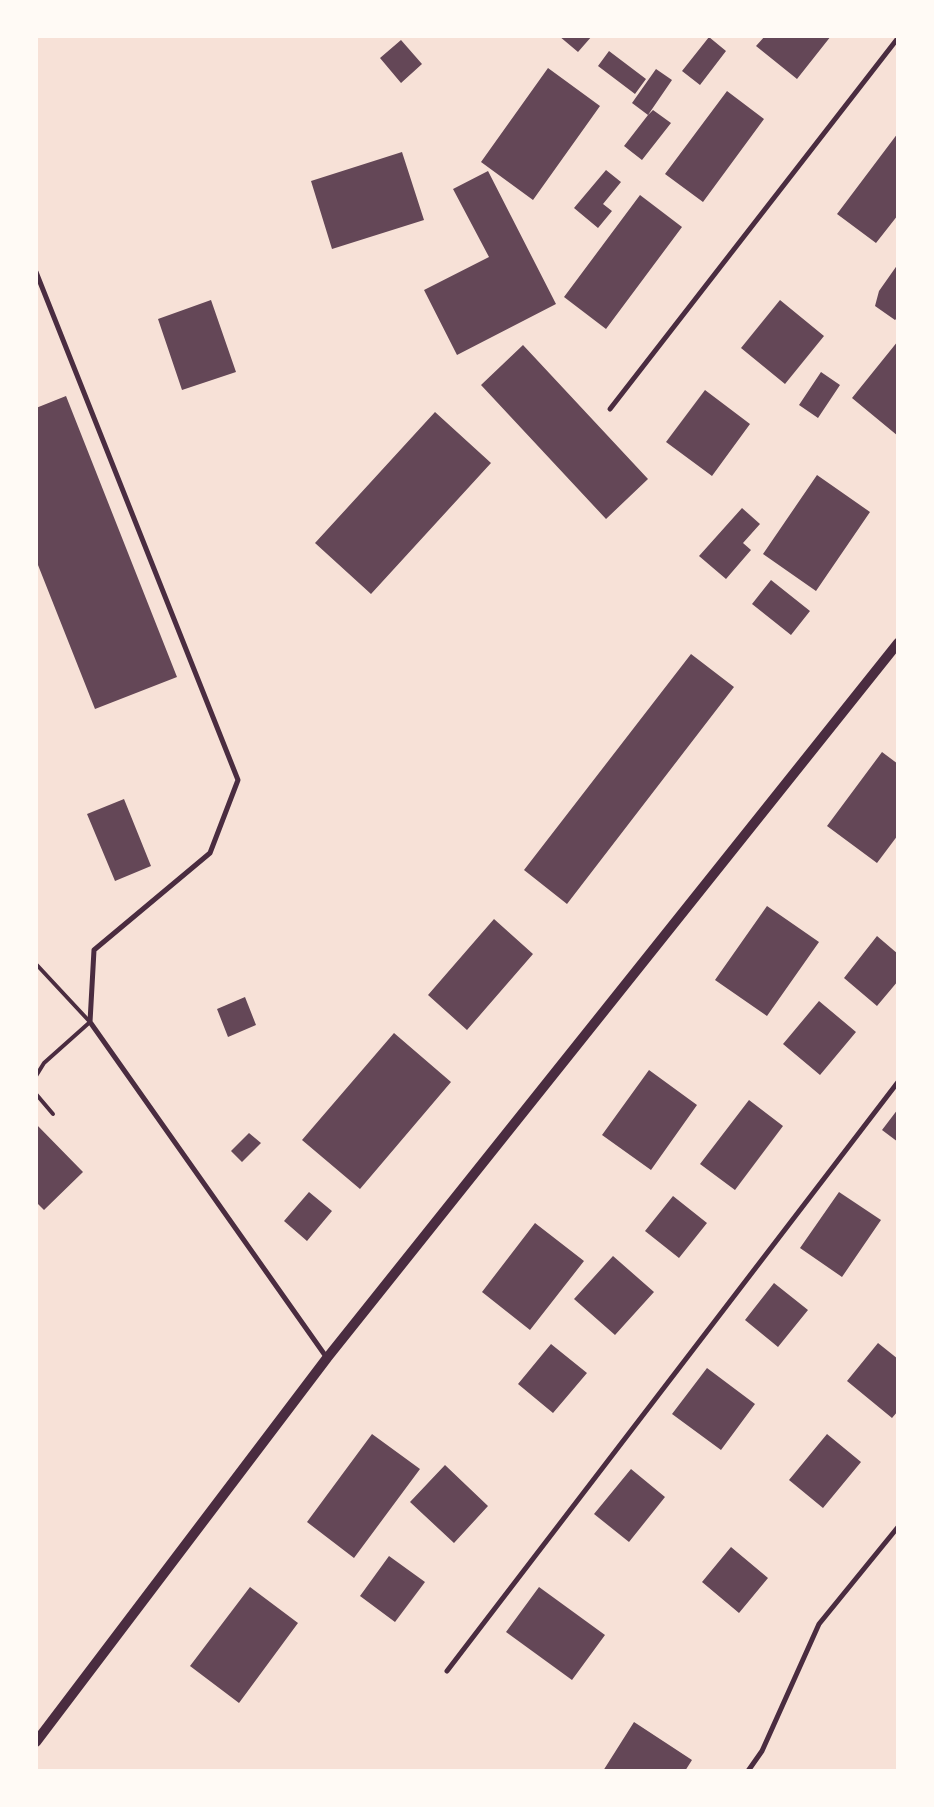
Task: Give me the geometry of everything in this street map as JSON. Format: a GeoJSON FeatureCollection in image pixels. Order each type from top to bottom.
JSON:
{"type":"FeatureCollection","features":[{"type":"Feature","properties":{"kind":"main road"},"geometry":{"type":"LineString","coordinates":[[36,1742],[327,1358],[897,645]]}},
{"type":"Feature","properties":{"kind":"street"},"geometry":{"type":"LineString","coordinates":[[610,409],[898,38]]}},
{"type":"Feature","properties":{"kind":"street"},"geometry":{"type":"LineString","coordinates":[[36,272],[238,780],[210,854],[94,950],[90,1022],[327,1358]]}},
{"type":"Feature","properties":{"kind":"street"},"geometry":{"type":"LineString","coordinates":[[447,1671],[898,1082]]}},
{"type":"Feature","properties":{"kind":"street"},"geometry":{"type":"LineString","coordinates":[[748,1771],[762,1751],[819,1624],[898,1527]]}},
{"type":"Feature","properties":{"kind":"lane"},"geometry":{"type":"LineString","coordinates":[[36,289],[42,287]]}},
{"type":"Feature","properties":{"kind":"lane"},"geometry":{"type":"LineString","coordinates":[[36,1076],[44,1063],[90,1022],[37,966]]}},
{"type":"Feature","properties":{"kind":"lane"},"geometry":{"type":"LineString","coordinates":[[36,1094],[53,1114]]}},
{"type":"Feature","properties":{"kind":"building"},"geometry":{"type":"Polygon","coordinates":[[[559,36],[592,36],[578,52],[559,36]]]}},
{"type":"Feature","properties":{"kind":"building"},"geometry":{"type":"Polygon","coordinates":[[[765,36],[831,36],[797,79],[756,46],[765,36]]]}},
{"type":"Feature","properties":{"kind":"building"},"geometry":{"type":"Polygon","coordinates":[[[709,37],[726,51],[700,85],[682,71],[709,37]]]}},
{"type":"Feature","properties":{"kind":"building"},"geometry":{"type":"Polygon","coordinates":[[[401,40],[422,64],[401,83],[380,58],[401,40]]]}},
{"type":"Feature","properties":{"kind":"building"},"geometry":{"type":"Polygon","coordinates":[[[609,51],[646,79],[635,94],[598,66],[609,51]]]}},
{"type":"Feature","properties":{"kind":"building"},"geometry":{"type":"Polygon","coordinates":[[[548,68],[600,106],[533,200],[481,162],[548,68]]]}},
{"type":"Feature","properties":{"kind":"building"},"geometry":{"type":"Polygon","coordinates":[[[656,69],[672,80],[648,115],[632,103],[656,69]]]}},
{"type":"Feature","properties":{"kind":"building"},"geometry":{"type":"Polygon","coordinates":[[[727,91],[764,119],[703,202],[665,174],[727,91]]]}},
{"type":"Feature","properties":{"kind":"building"},"geometry":{"type":"Polygon","coordinates":[[[653,110],[671,123],[642,160],[624,146],[653,110]]]}},
{"type":"Feature","properties":{"kind":"building"},"geometry":{"type":"Polygon","coordinates":[[[898,133],[898,215],[876,243],[837,214],[898,133]]]}},
{"type":"Feature","properties":{"kind":"building"},"geometry":{"type":"Polygon","coordinates":[[[402,152],[424,220],[332,249],[311,181],[402,152]]]}},
{"type":"Feature","properties":{"kind":"building"},"geometry":{"type":"Polygon","coordinates":[[[606,170],[621,182],[603,204],[612,211],[598,228],[574,208],[606,170]]]}},
{"type":"Feature","properties":{"kind":"building"},"geometry":{"type":"Polygon","coordinates":[[[488,171],[556,304],[457,355],[424,290],[489,257],[453,189],[488,171]]]}},
{"type":"Feature","properties":{"kind":"building"},"geometry":{"type":"Polygon","coordinates":[[[640,195],[682,227],[606,329],[564,297],[640,195]]]}},
{"type":"Feature","properties":{"kind":"building"},"geometry":{"type":"Polygon","coordinates":[[[898,264],[898,317],[895,320],[875,306],[879,291],[898,264]]]}},
{"type":"Feature","properties":{"kind":"building"},"geometry":{"type":"Polygon","coordinates":[[[211,300],[236,372],[182,390],[158,319],[211,300]]]}},
{"type":"Feature","properties":{"kind":"building"},"geometry":{"type":"Polygon","coordinates":[[[780,300],[824,336],[785,384],[741,348],[780,300]]]}},
{"type":"Feature","properties":{"kind":"building"},"geometry":{"type":"Polygon","coordinates":[[[898,341],[898,436],[852,398],[898,341]]]}},
{"type":"Feature","properties":{"kind":"building"},"geometry":{"type":"Polygon","coordinates":[[[523,345],[648,479],[606,519],[481,385],[523,345]]]}},
{"type":"Feature","properties":{"kind":"building"},"geometry":{"type":"Polygon","coordinates":[[[821,372],[840,385],[818,418],[799,405],[821,372]]]}},
{"type":"Feature","properties":{"kind":"building"},"geometry":{"type":"Polygon","coordinates":[[[705,390],[750,424],[712,476],[666,442],[705,390]]]}},
{"type":"Feature","properties":{"kind":"building"},"geometry":{"type":"Polygon","coordinates":[[[66,396],[177,677],[95,709],[36,560],[36,408],[66,396]]]}},
{"type":"Feature","properties":{"kind":"building"},"geometry":{"type":"Polygon","coordinates":[[[435,412],[491,463],[371,594],[315,543],[435,412]]]}},
{"type":"Feature","properties":{"kind":"building"},"geometry":{"type":"Polygon","coordinates":[[[817,475],[870,512],[816,591],[763,554],[817,475]]]}},
{"type":"Feature","properties":{"kind":"building"},"geometry":{"type":"Polygon","coordinates":[[[742,508],[760,524],[743,543],[751,550],[726,579],[699,556],[742,508]]]}},
{"type":"Feature","properties":{"kind":"building"},"geometry":{"type":"Polygon","coordinates":[[[771,580],[810,611],[791,635],[752,604],[771,580]]]}},
{"type":"Feature","properties":{"kind":"building"},"geometry":{"type":"Polygon","coordinates":[[[691,654],[734,687],[567,904],[524,870],[691,654]]]}},
{"type":"Feature","properties":{"kind":"building"},"geometry":{"type":"Polygon","coordinates":[[[882,752],[898,764],[898,835],[877,863],[827,826],[882,752]]]}},
{"type":"Feature","properties":{"kind":"building"},"geometry":{"type":"Polygon","coordinates":[[[124,799],[151,866],[115,881],[87,814],[124,799]]]}},
{"type":"Feature","properties":{"kind":"building"},"geometry":{"type":"Polygon","coordinates":[[[767,906],[819,942],[767,1016],[715,980],[767,906]]]}},
{"type":"Feature","properties":{"kind":"building"},"geometry":{"type":"Polygon","coordinates":[[[494,919],[533,954],[467,1030],[428,995],[494,919]]]}},
{"type":"Feature","properties":{"kind":"building"},"geometry":{"type":"Polygon","coordinates":[[[877,936],[898,954],[898,981],[877,1006],[844,978],[877,936]]]}},
{"type":"Feature","properties":{"kind":"building"},"geometry":{"type":"Polygon","coordinates":[[[245,997],[256,1025],[228,1037],[217,1009],[245,997]]]}},
{"type":"Feature","properties":{"kind":"building"},"geometry":{"type":"Polygon","coordinates":[[[819,1001],[856,1032],[820,1075],[783,1044],[819,1001]]]}},
{"type":"Feature","properties":{"kind":"building"},"geometry":{"type":"Polygon","coordinates":[[[394,1033],[451,1082],[360,1189],[302,1140],[394,1033]]]}},
{"type":"Feature","properties":{"kind":"building"},"geometry":{"type":"Polygon","coordinates":[[[649,1070],[697,1105],[651,1170],[602,1135],[649,1070]]]}},
{"type":"Feature","properties":{"kind":"building"},"geometry":{"type":"Polygon","coordinates":[[[749,1100],[783,1126],[735,1190],[700,1164],[749,1100]]]}},
{"type":"Feature","properties":{"kind":"building"},"geometry":{"type":"Polygon","coordinates":[[[898,1109],[898,1142],[882,1130],[898,1109]]]}},
{"type":"Feature","properties":{"kind":"building"},"geometry":{"type":"Polygon","coordinates":[[[36,1124],[83,1172],[44,1210],[36,1202],[36,1124]]]}},
{"type":"Feature","properties":{"kind":"building"},"geometry":{"type":"Polygon","coordinates":[[[249,1133],[261,1143],[242,1162],[231,1151],[249,1133]]]}},
{"type":"Feature","properties":{"kind":"building"},"geometry":{"type":"Polygon","coordinates":[[[309,1192],[332,1211],[307,1241],[284,1221],[309,1192]]]}},
{"type":"Feature","properties":{"kind":"building"},"geometry":{"type":"Polygon","coordinates":[[[839,1192],[881,1220],[842,1277],[800,1248],[839,1192]]]}},
{"type":"Feature","properties":{"kind":"building"},"geometry":{"type":"Polygon","coordinates":[[[673,1196],[707,1223],[679,1258],[645,1231],[673,1196]]]}},
{"type":"Feature","properties":{"kind":"building"},"geometry":{"type":"Polygon","coordinates":[[[535,1223],[584,1261],[530,1330],[482,1292],[535,1223]]]}},
{"type":"Feature","properties":{"kind":"building"},"geometry":{"type":"Polygon","coordinates":[[[613,1256],[654,1292],[615,1335],[574,1299],[613,1256]]]}},
{"type":"Feature","properties":{"kind":"building"},"geometry":{"type":"Polygon","coordinates":[[[774,1283],[808,1310],[778,1347],[745,1320],[774,1283]]]}},
{"type":"Feature","properties":{"kind":"building"},"geometry":{"type":"Polygon","coordinates":[[[878,1343],[898,1359],[898,1411],[892,1418],[847,1381],[878,1343]]]}},
{"type":"Feature","properties":{"kind":"building"},"geometry":{"type":"Polygon","coordinates":[[[551,1344],[587,1373],[553,1413],[518,1384],[551,1344]]]}},
{"type":"Feature","properties":{"kind":"building"},"geometry":{"type":"Polygon","coordinates":[[[707,1368],[755,1404],[721,1450],[672,1414],[707,1368]]]}},
{"type":"Feature","properties":{"kind":"building"},"geometry":{"type":"Polygon","coordinates":[[[372,1434],[420,1469],[354,1558],[307,1522],[372,1434]]]}},
{"type":"Feature","properties":{"kind":"building"},"geometry":{"type":"Polygon","coordinates":[[[827,1434],[861,1462],[823,1508],[789,1480],[827,1434]]]}},
{"type":"Feature","properties":{"kind":"building"},"geometry":{"type":"Polygon","coordinates":[[[445,1465],[488,1506],[454,1543],[410,1502],[445,1465]]]}},
{"type":"Feature","properties":{"kind":"building"},"geometry":{"type":"Polygon","coordinates":[[[631,1469],[665,1497],[629,1542],[594,1514],[631,1469]]]}},
{"type":"Feature","properties":{"kind":"building"},"geometry":{"type":"Polygon","coordinates":[[[731,1547],[768,1578],[739,1613],[702,1582],[731,1547]]]}},
{"type":"Feature","properties":{"kind":"building"},"geometry":{"type":"Polygon","coordinates":[[[389,1556],[425,1582],[395,1622],[360,1596],[389,1556]]]}},
{"type":"Feature","properties":{"kind":"building"},"geometry":{"type":"Polygon","coordinates":[[[250,1587],[298,1623],[239,1703],[190,1666],[250,1587]]]}},
{"type":"Feature","properties":{"kind":"building"},"geometry":{"type":"Polygon","coordinates":[[[539,1587],[605,1635],[572,1680],[506,1632],[539,1587]]]}},
{"type":"Feature","properties":{"kind":"building"},"geometry":{"type":"Polygon","coordinates":[[[634,1722],[692,1760],[685,1771],[603,1771],[634,1722]]]}}]}
